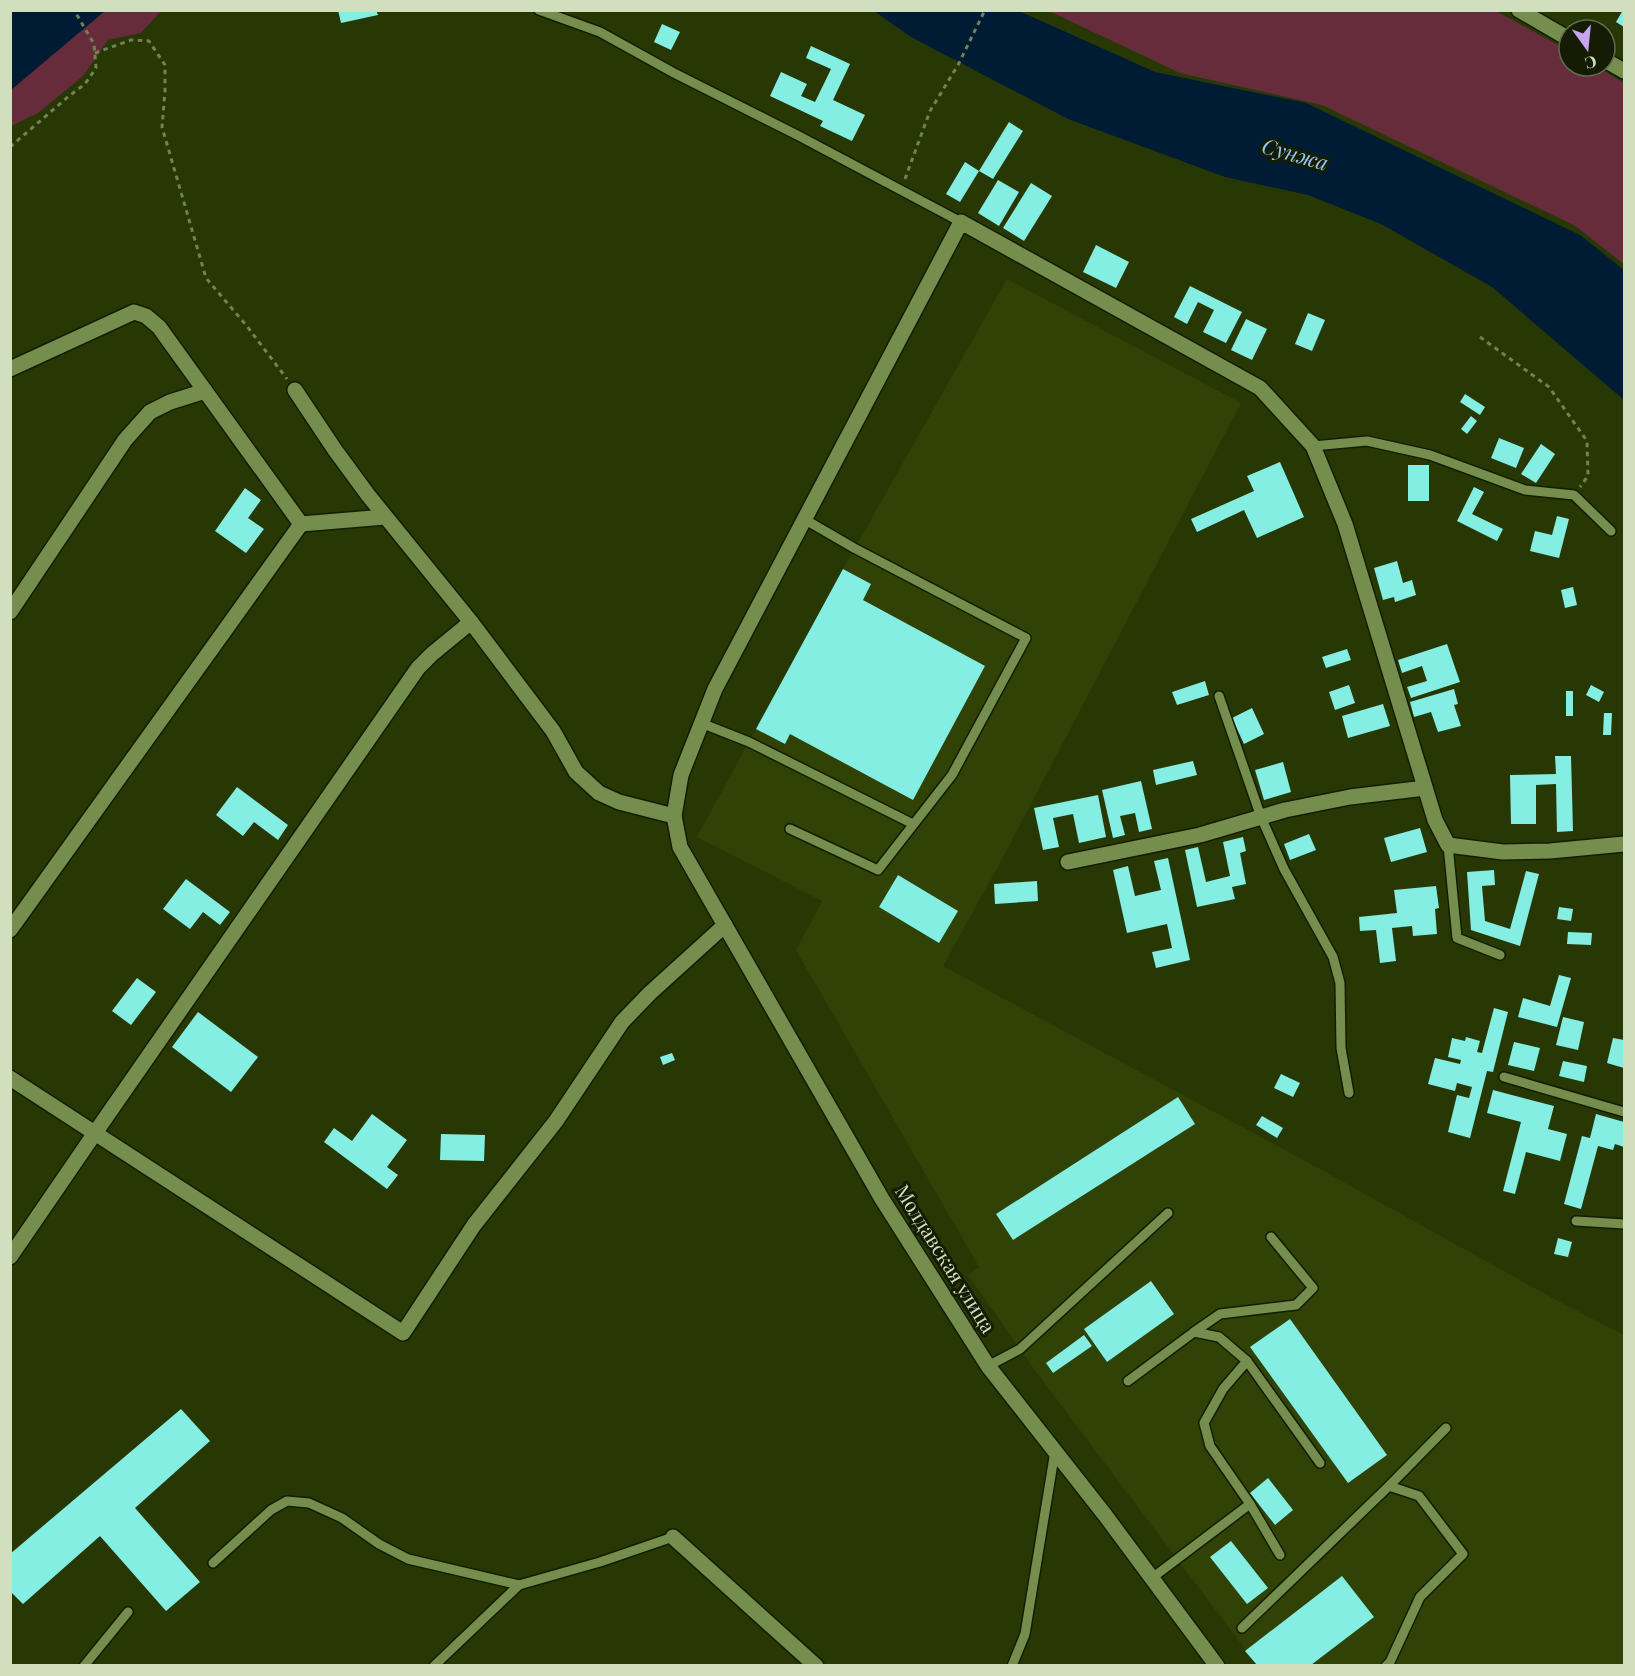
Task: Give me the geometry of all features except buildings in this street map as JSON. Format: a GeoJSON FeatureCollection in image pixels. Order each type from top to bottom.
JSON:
{"type":"FeatureCollection","features":[{"type":"Feature","properties":{"kind":"street"},"geometry":{"type":"LineString","coordinates":[[1519,10],[1557,32]]}},
{"type":"Feature","properties":{"kind":"street"},"geometry":{"type":"LineString","coordinates":[[295,390],[335,450],[385,517],[471,622],[554,731],[576,772],[598,793],[619,802],[674,816],[681,775],[715,689],[961,222],[1260,388],[1313,446],[1345,524],[1435,820],[1448,845],[1503,852],[1550,851],[1624,844]]}},
{"type":"Feature","properties":{"kind":"street"},"geometry":{"type":"LineString","coordinates":[[10,369],[134,312],[146,316],[159,327],[301,524]]}},
{"type":"Feature","properties":{"kind":"street"},"geometry":{"type":"LineString","coordinates":[[10,612],[125,440],[150,412],[170,402],[205,391]]}},
{"type":"Feature","properties":{"kind":"street"},"geometry":{"type":"LineString","coordinates":[[10,930],[301,524],[385,517]]}},
{"type":"Feature","properties":{"kind":"street"},"geometry":{"type":"LineString","coordinates":[[10,1257],[418,668],[471,622]]}},
{"type":"Feature","properties":{"kind":"street"},"geometry":{"type":"LineString","coordinates":[[1068,862],[1200,835],[1285,810],[1350,797],[1425,788]]}},
{"type":"Feature","properties":{"kind":"street","name":"Молдавская улица"},"geometry":{"type":"LineString","coordinates":[[674,816],[680,847],[725,926],[882,1199],[988,1366],[1217,1665]]}},
{"type":"Feature","properties":{"kind":"street"},"geometry":{"type":"LineString","coordinates":[[10,1078],[403,1333],[474,1225],[556,1121],[622,1022],[650,993],[725,926]]}},
{"type":"Feature","properties":{"kind":"street"},"geometry":{"type":"LineString","coordinates":[[673,1538],[816,1665]]}},
{"type":"Feature","properties":{"kind":"lane"},"geometry":{"type":"LineString","coordinates":[[539,10],[600,32],[674,73],[800,136],[961,222]]}},
{"type":"Feature","properties":{"kind":"lane"},"geometry":{"type":"LineString","coordinates":[[1313,446],[1366,441],[1430,455],[1525,490],[1574,495],[1611,531]]}},
{"type":"Feature","properties":{"kind":"lane"},"geometry":{"type":"LineString","coordinates":[[790,829],[878,870],[952,775],[1026,639],[854,549],[804,519]]}},
{"type":"Feature","properties":{"kind":"lane"},"geometry":{"type":"LineString","coordinates":[[1219,696],[1262,817],[1284,869],[1333,957],[1340,984],[1341,1048],[1349,1093]]}},
{"type":"Feature","properties":{"kind":"lane"},"geometry":{"type":"LineString","coordinates":[[701,723],[749,742],[913,824]]}},
{"type":"Feature","properties":{"kind":"lane"},"geometry":{"type":"LineString","coordinates":[[1448,845],[1457,938],[1500,955]]}},
{"type":"Feature","properties":{"kind":"lane"},"geometry":{"type":"LineString","coordinates":[[1504,1077],[1624,1112]]}},
{"type":"Feature","properties":{"kind":"lane"},"geometry":{"type":"LineString","coordinates":[[988,1366],[1020,1349],[1168,1213]]}},
{"type":"Feature","properties":{"kind":"lane"},"geometry":{"type":"LineString","coordinates":[[1576,1221],[1624,1224]]}},
{"type":"Feature","properties":{"kind":"lane"},"geometry":{"type":"LineString","coordinates":[[1128,1381],[1220,1314],[1296,1305],[1313,1288],[1271,1237]]}},
{"type":"Feature","properties":{"kind":"lane"},"geometry":{"type":"LineString","coordinates":[[1194,1332],[1220,1337],[1247,1361],[1320,1463]]}},
{"type":"Feature","properties":{"kind":"lane"},"geometry":{"type":"LineString","coordinates":[[1247,1361],[1223,1389],[1204,1422],[1210,1446],[1250,1504],[1280,1555]]}},
{"type":"Feature","properties":{"kind":"lane"},"geometry":{"type":"LineString","coordinates":[[1242,1628],[1446,1428]]}},
{"type":"Feature","properties":{"kind":"lane"},"geometry":{"type":"LineString","coordinates":[[1012,1665],[1025,1634],[1055,1451]]}},
{"type":"Feature","properties":{"kind":"lane"},"geometry":{"type":"LineString","coordinates":[[1386,1665],[1390,1662],[1420,1597],[1463,1554],[1419,1496],[1389,1486]]}},
{"type":"Feature","properties":{"kind":"lane"},"geometry":{"type":"LineString","coordinates":[[213,1563],[271,1510],[287,1501],[309,1503],[342,1518],[379,1544],[408,1559],[519,1585]]}},
{"type":"Feature","properties":{"kind":"lane"},"geometry":{"type":"LineString","coordinates":[[1152,1578],[1250,1504]]}},
{"type":"Feature","properties":{"kind":"lane"},"geometry":{"type":"LineString","coordinates":[[434,1665],[519,1585],[673,1538]]}},
{"type":"Feature","properties":{"kind":"lane"},"geometry":{"type":"LineString","coordinates":[[84,1665],[128,1612]]}},
{"type":"Feature","properties":{"kind":"path"},"geometry":{"type":"LineString","coordinates":[[10,147],[85,84],[96,68],[94,44],[74,10]]}},
{"type":"Feature","properties":{"kind":"path"},"geometry":{"type":"LineString","coordinates":[[902,189],[930,111],[958,65],[985,10]]}},
{"type":"Feature","properties":{"kind":"path"},"geometry":{"type":"LineString","coordinates":[[95,53],[131,40],[149,41],[165,65],[162,127],[207,278],[295,390]]}},
{"type":"Feature","properties":{"kind":"path"},"geometry":{"type":"LineString","coordinates":[[1480,337],[1549,387],[1587,441],[1588,476],[1574,495]]}},
{"type":"Feature","properties":{"kind":"shaded area"},"geometry":{"type":"Polygon","coordinates":[[[88,11],[161,11],[141,33],[108,40],[83,76],[38,113],[11,126],[10,82],[88,11]]]}},
{"type":"Feature","properties":{"kind":"shaded area"},"geometry":{"type":"Polygon","coordinates":[[[1049,11],[1496,11],[1557,44],[1557,78],[1615,78],[1624,83],[1624,264],[1574,225],[1322,105],[1180,73],[1049,11]]]}},
{"type":"Feature","properties":{"kind":"shaded area"},"geometry":{"type":"Polygon","coordinates":[[[1007,279],[1241,403],[1000,863],[943,966],[1624,1335],[1624,1665],[1257,1665],[1034,1369],[968,1275],[979,1267],[796,950],[822,901],[697,837],[843,569],[1007,279]]]}},
{"type":"Feature","properties":{"kind":"water"},"geometry":{"type":"Polygon","coordinates":[[[11,10],[105,10],[105,11],[11,90],[11,10]]]}},
{"type":"Feature","properties":{"kind":"water","name":"Сунжа"},"geometry":{"type":"Polygon","coordinates":[[[874,11],[1019,11],[1155,72],[1306,103],[1580,235],[1624,270],[1624,400],[1492,287],[1381,224],[1308,195],[1225,177],[1068,119],[911,37],[874,11]]]}}]}
